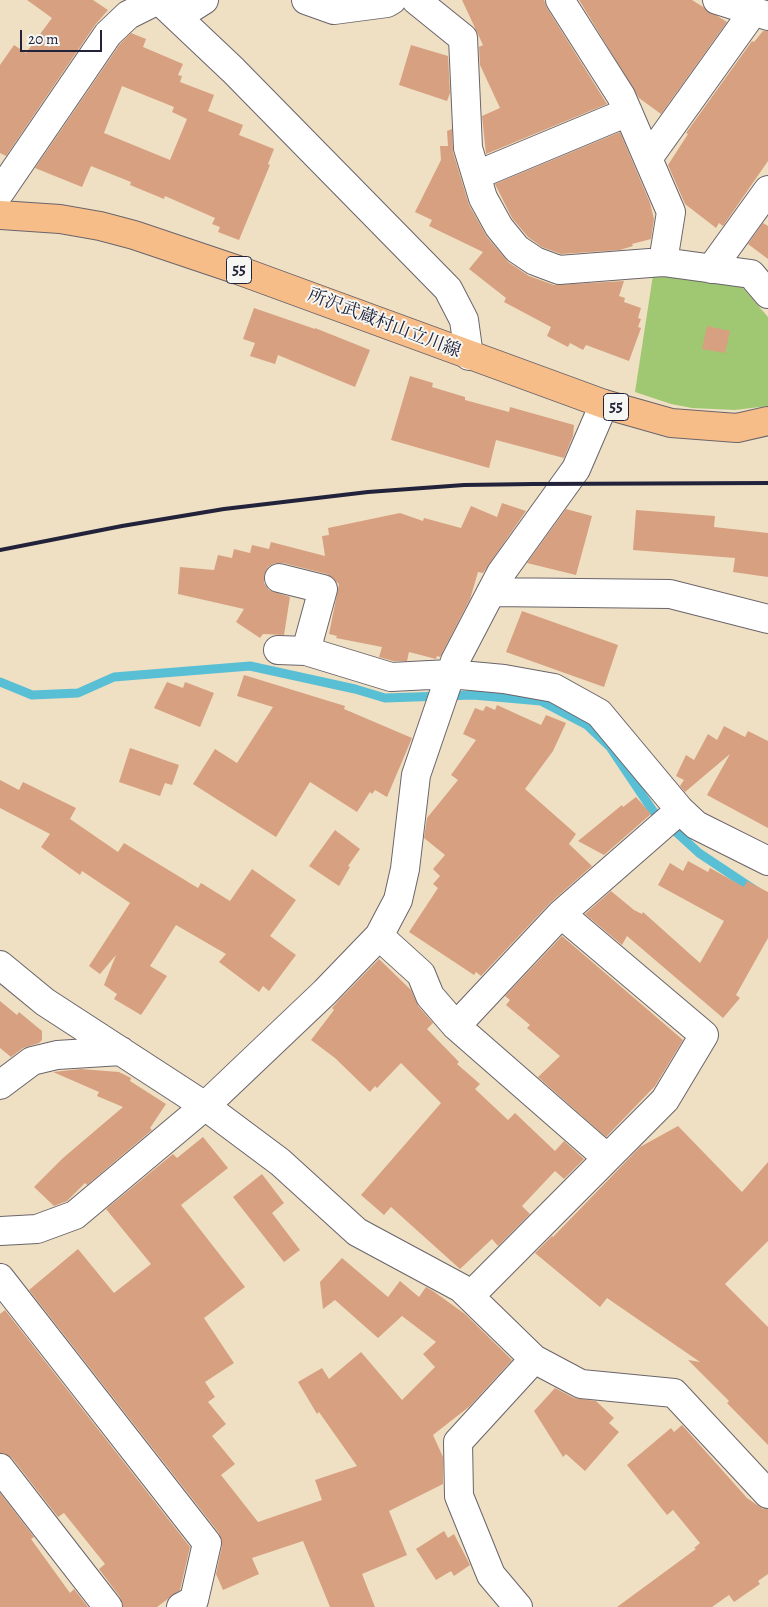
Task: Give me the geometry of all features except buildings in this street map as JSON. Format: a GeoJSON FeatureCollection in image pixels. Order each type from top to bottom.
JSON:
{"type":"FeatureCollection","features":[{"type":"Feature","properties":{"kind":"main road","name":"所沢武蔵村山立川線"},"geometry":{"type":"LineString","coordinates":[[0,215],[60,219],[100,226],[134,235],[238,270],[604,404],[671,423],[737,428],[768,421]]}},
{"type":"Feature","properties":{"kind":"street"},"geometry":{"type":"LineString","coordinates":[[0,192],[108,34],[128,15],[165,6],[204,0]]}},
{"type":"Feature","properties":{"kind":"street"},"geometry":{"type":"LineString","coordinates":[[306,0],[334,10],[387,3],[392,0]]}},
{"type":"Feature","properties":{"kind":"street"},"geometry":{"type":"LineString","coordinates":[[416,0],[463,38],[468,148],[483,198],[499,227],[517,249],[534,261],[559,270],[663,262],[751,274],[768,294]]}},
{"type":"Feature","properties":{"kind":"street"},"geometry":{"type":"LineString","coordinates":[[560,0],[621,96],[649,157],[671,212],[663,262]]}},
{"type":"Feature","properties":{"kind":"street"},"geometry":{"type":"LineString","coordinates":[[649,157],[761,14],[717,0]]}},
{"type":"Feature","properties":{"kind":"street"},"geometry":{"type":"LineString","coordinates":[[165,6],[233,70],[448,289],[464,320],[470,356]]}},
{"type":"Feature","properties":{"kind":"street"},"geometry":{"type":"LineString","coordinates":[[477,175],[628,112]]}},
{"type":"Feature","properties":{"kind":"street"},"geometry":{"type":"LineString","coordinates":[[712,269],[768,190]]}},
{"type":"Feature","properties":{"kind":"street"},"geometry":{"type":"LineString","coordinates":[[0,1232],[37,1229],[75,1215],[204,1106],[325,992],[379,936],[398,900],[406,868],[416,775],[450,674],[501,573],[568,484],[604,404]]}},
{"type":"Feature","properties":{"kind":"street"},"geometry":{"type":"LineString","coordinates":[[280,578],[322,589],[306,651]]}},
{"type":"Feature","properties":{"kind":"street"},"geometry":{"type":"LineString","coordinates":[[491,592],[670,594],[768,618]]}},
{"type":"Feature","properties":{"kind":"street"},"geometry":{"type":"LineString","coordinates":[[278,650],[306,651],[391,677],[450,674],[504,679],[554,688],[599,713],[680,810],[696,825],[768,861]]}},
{"type":"Feature","properties":{"kind":"street"},"geometry":{"type":"LineString","coordinates":[[456,1026],[561,914],[680,810]]}},
{"type":"Feature","properties":{"kind":"street"},"geometry":{"type":"LineString","coordinates":[[470,1296],[606,1157],[665,1100],[704,1035],[561,914]]}},
{"type":"Feature","properties":{"kind":"street"},"geometry":{"type":"LineString","coordinates":[[379,936],[421,974],[430,996],[456,1026],[606,1157]]}},
{"type":"Feature","properties":{"kind":"street"},"geometry":{"type":"LineString","coordinates":[[0,964],[45,1002],[204,1106],[280,1162],[357,1232],[461,1288],[534,1359],[581,1384],[674,1392],[768,1494]]}},
{"type":"Feature","properties":{"kind":"street"},"geometry":{"type":"LineString","coordinates":[[0,1085],[32,1061],[57,1054],[121,1051]]}},
{"type":"Feature","properties":{"kind":"street"},"geometry":{"type":"LineString","coordinates":[[0,1278],[208,1543],[194,1600],[181,1607]]}},
{"type":"Feature","properties":{"kind":"street"},"geometry":{"type":"LineString","coordinates":[[518,1607],[491,1575],[459,1496],[458,1442],[534,1359]]}},
{"type":"Feature","properties":{"kind":"street"},"geometry":{"type":"LineString","coordinates":[[0,1468],[108,1607]]}},
{"type":"Feature","properties":{"kind":"green space"},"geometry":{"type":"Polygon","coordinates":[[[653,275],[742,287],[768,317],[768,406],[735,410],[692,408],[671,404],[635,392],[653,275]]]}},
{"type":"Feature","properties":{"kind":"waterway"},"geometry":{"type":"LineString","coordinates":[[0,682],[32,695],[78,693],[114,677],[250,666],[355,689],[385,698],[473,695],[541,701],[587,725],[610,747],[653,811],[699,853],[768,899]]}},
{"type":"Feature","properties":{"kind":"railway"},"geometry":{"type":"LineString","coordinates":[[0,550],[122,526],[224,509],[368,492],[464,485],[768,483]]}}]}
